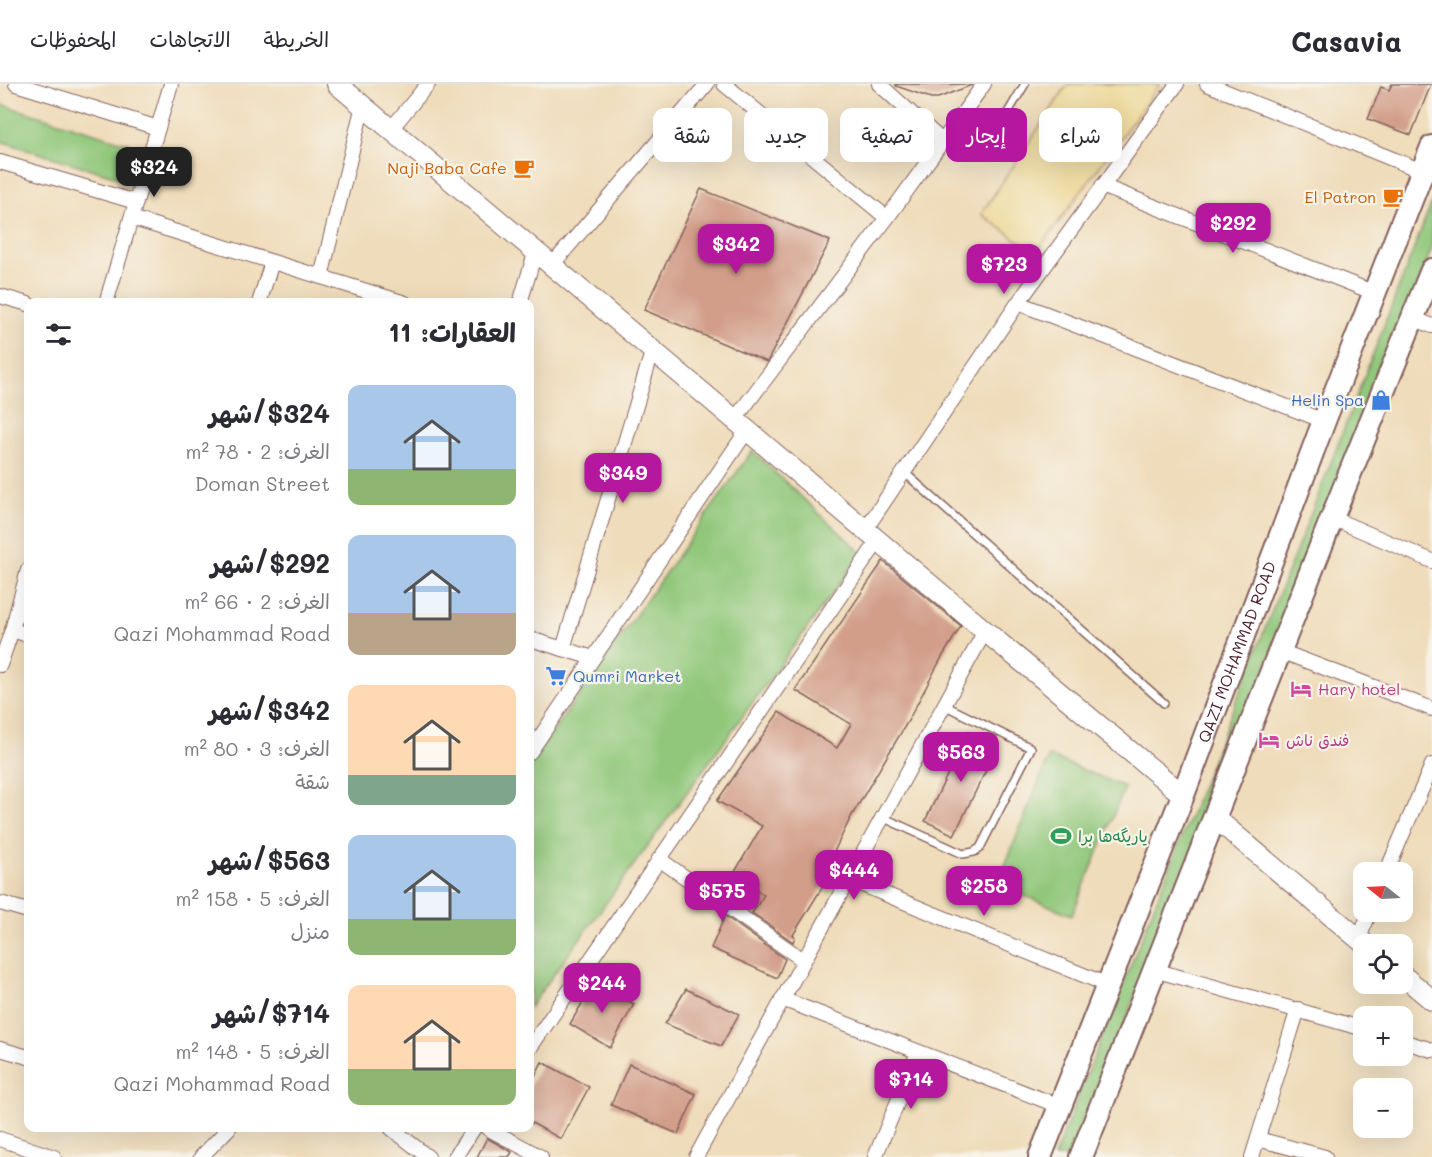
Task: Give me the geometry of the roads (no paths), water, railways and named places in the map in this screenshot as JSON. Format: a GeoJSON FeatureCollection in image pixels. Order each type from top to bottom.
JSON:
{"type":"FeatureCollection","features":[{"type":"Feature","properties":{"kind":"main road","name":"QAZI MOHAMMAD ROAD"},"geometry":{"type":"LineString","coordinates":[[1040,1157],[1183,795],[1324,422],[1432,147]]}},
{"type":"Feature","properties":{"kind":"main road"},"geometry":{"type":"LineString","coordinates":[[1081,1157],[1332,518],[1422,322],[1432,270]]}},
{"type":"Feature","properties":{"kind":"street"},"geometry":{"type":"LineString","coordinates":[[16,84],[158,128]]}},
{"type":"Feature","properties":{"kind":"street"},"geometry":{"type":"LineString","coordinates":[[107,298],[171,84]]}},
{"type":"Feature","properties":{"kind":"street"},"geometry":{"type":"LineString","coordinates":[[337,84],[985,631],[1183,795]]}},
{"type":"Feature","properties":{"kind":"street"},"geometry":{"type":"LineString","coordinates":[[391,129],[428,84]]}},
{"type":"Feature","properties":{"kind":"street"},"geometry":{"type":"LineString","coordinates":[[553,264],[707,84]]}},
{"type":"Feature","properties":{"kind":"street"},"geometry":{"type":"LineString","coordinates":[[724,84],[887,219]]}},
{"type":"Feature","properties":{"kind":"street"},"geometry":{"type":"LineString","coordinates":[[879,84],[943,142]]}},
{"type":"Feature","properties":{"kind":"street"},"geometry":{"type":"LineString","coordinates":[[534,746],[742,424],[984,84]]}},
{"type":"Feature","properties":{"kind":"street"},"geometry":{"type":"LineString","coordinates":[[534,1042],[659,859],[872,535],[904,472],[1018,303],[1177,84]]}},
{"type":"Feature","properties":{"kind":"street"},"geometry":{"type":"LineString","coordinates":[[1207,84],[1422,171]]}},
{"type":"Feature","properties":{"kind":"street"},"geometry":{"type":"LineString","coordinates":[[321,277],[363,105]]}},
{"type":"Feature","properties":{"kind":"street"},"geometry":{"type":"LineString","coordinates":[[0,162],[136,202]]}},
{"type":"Feature","properties":{"kind":"street"},"geometry":{"type":"LineString","coordinates":[[1102,186],[1375,293]]}},
{"type":"Feature","properties":{"kind":"street"},"geometry":{"type":"LineString","coordinates":[[131,218],[389,298]]}},
{"type":"Feature","properties":{"kind":"street"},"geometry":{"type":"LineString","coordinates":[[522,298],[536,250]]}},
{"type":"Feature","properties":{"kind":"street"},"geometry":{"type":"LineString","coordinates":[[261,298],[272,262]]}},
{"type":"Feature","properties":{"kind":"street"},"geometry":{"type":"LineString","coordinates":[[0,296],[24,303]]}},
{"type":"Feature","properties":{"kind":"street"},"geometry":{"type":"LineString","coordinates":[[1018,303],[1324,422]]}},
{"type":"Feature","properties":{"kind":"street"},"geometry":{"type":"LineString","coordinates":[[563,649],[653,349]]}},
{"type":"Feature","properties":{"kind":"street"},"geometry":{"type":"LineString","coordinates":[[1332,518],[1432,561]]}},
{"type":"Feature","properties":{"kind":"street"},"geometry":{"type":"LineString","coordinates":[[0,665],[24,585]]}},
{"type":"Feature","properties":{"kind":"street"},"geometry":{"type":"LineString","coordinates":[[12,630],[24,634]]}},
{"type":"Feature","properties":{"kind":"street"},"geometry":{"type":"LineString","coordinates":[[696,1157],[985,631]]}},
{"type":"Feature","properties":{"kind":"street"},"geometry":{"type":"LineString","coordinates":[[534,640],[593,658]]}},
{"type":"Feature","properties":{"kind":"street"},"geometry":{"type":"LineString","coordinates":[[1280,651],[1432,709]]}},
{"type":"Feature","properties":{"kind":"street"},"geometry":{"type":"LineString","coordinates":[[1391,862],[1432,765]]}},
{"type":"Feature","properties":{"kind":"street"},"geometry":{"type":"LineString","coordinates":[[1214,817],[1353,934]]}},
{"type":"Feature","properties":{"kind":"street"},"geometry":{"type":"LineString","coordinates":[[659,859],[803,960]]}},
{"type":"Feature","properties":{"kind":"street"},"geometry":{"type":"LineString","coordinates":[[848,879],[1108,985]]}},
{"type":"Feature","properties":{"kind":"street"},"geometry":{"type":"LineString","coordinates":[[0,903],[24,910]]}},
{"type":"Feature","properties":{"kind":"street"},"geometry":{"type":"LineString","coordinates":[[1154,970],[1353,1026]]}},
{"type":"Feature","properties":{"kind":"street"},"geometry":{"type":"LineString","coordinates":[[1413,984],[1432,1000]]}},
{"type":"Feature","properties":{"kind":"street"},"geometry":{"type":"LineString","coordinates":[[782,999],[1059,1106]]}},
{"type":"Feature","properties":{"kind":"street"},"geometry":{"type":"LineString","coordinates":[[1252,1157],[1298,1009]]}},
{"type":"Feature","properties":{"kind":"street"},"geometry":{"type":"LineString","coordinates":[[1413,1044],[1432,1050]]}},
{"type":"Feature","properties":{"kind":"street"},"geometry":{"type":"LineString","coordinates":[[0,1048],[24,1056]]}},
{"type":"Feature","properties":{"kind":"street"},"geometry":{"type":"LineString","coordinates":[[875,1157],[918,1052]]}},
{"type":"Feature","properties":{"kind":"street"},"geometry":{"type":"LineString","coordinates":[[201,1157],[225,1132]]}},
{"type":"Feature","properties":{"kind":"street"},"geometry":{"type":"LineString","coordinates":[[396,1132],[428,1157]]}},
{"type":"Feature","properties":{"kind":"street"},"geometry":{"type":"LineString","coordinates":[[454,1157],[471,1132]]}},
{"type":"Feature","properties":{"kind":"street"},"geometry":{"type":"LineString","coordinates":[[494,1132],[541,1157]]}},
{"type":"Feature","properties":{"kind":"street"},"geometry":{"type":"LineString","coordinates":[[0,1139],[54,1157]]}},
{"type":"Feature","properties":{"kind":"street"},"geometry":{"type":"LineString","coordinates":[[1258,1139],[1325,1157]]}},
{"type":"Feature","properties":{"kind":"lane"},"geometry":{"type":"LineString","coordinates":[[1011,108],[1025,84]]}},
{"type":"Feature","properties":{"kind":"lane"},"geometry":{"type":"LineString","coordinates":[[904,472],[1164,703]]}},
{"type":"Feature","properties":{"kind":"lane"},"geometry":{"type":"LineString","coordinates":[[882,817],[963,854],[980,848],[1031,748],[944,705]]}},
{"type":"Feature","properties":{"kind":"place","name":"Naji Baba Cafe"},"geometry":{"type":"Point","coordinates":[524,168]}},
{"type":"Feature","properties":{"kind":"place","name":"El Patron"},"geometry":{"type":"Point","coordinates":[1393,197]}},
{"type":"Feature","properties":{"kind":"place","name":"Helin Spa"},"geometry":{"type":"Point","coordinates":[1381,400]}},
{"type":"Feature","properties":{"kind":"place","name":"Qumri Market"},"geometry":{"type":"Point","coordinates":[556,676]}},
{"type":"Feature","properties":{"kind":"place","name":"Hary hotel"},"geometry":{"type":"Point","coordinates":[1301,689]}},
{"type":"Feature","properties":{"kind":"place","name":"فندق ناش"},"geometry":{"type":"Point","coordinates":[1269,740]}},
{"type":"Feature","properties":{"kind":"place","name":"یاریگەها برا"},"geometry":{"type":"Point","coordinates":[1061,836]}}]}
